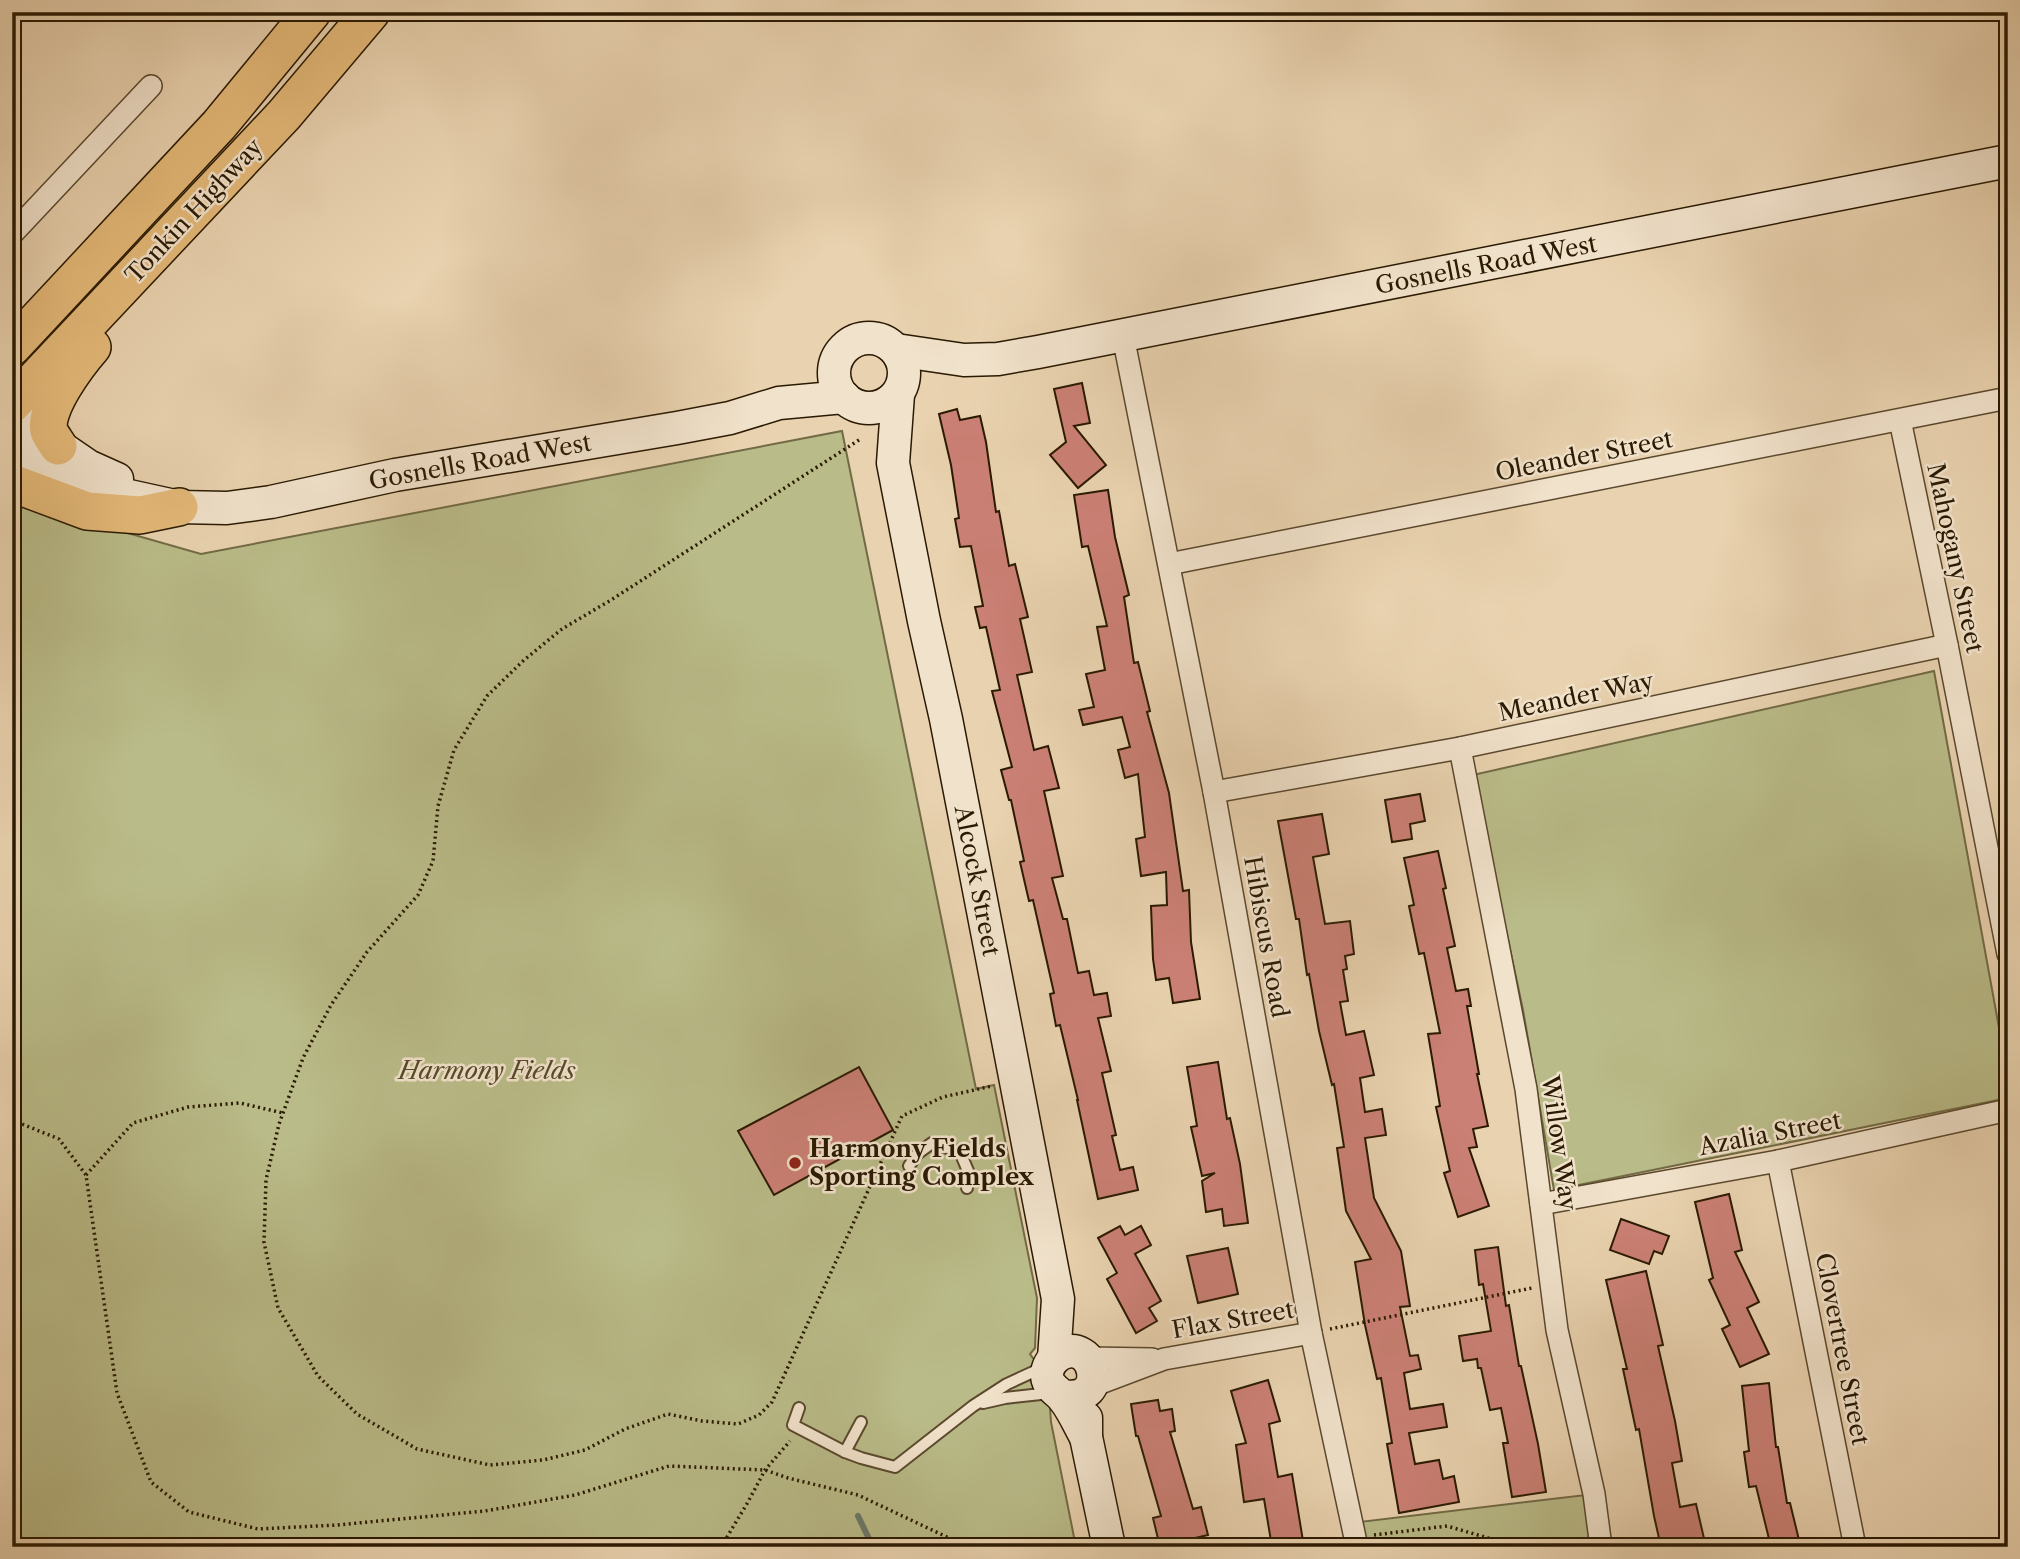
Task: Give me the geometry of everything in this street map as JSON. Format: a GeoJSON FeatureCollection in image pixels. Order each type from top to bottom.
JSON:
{"type":"FeatureCollection","features":[{"type":"Feature","properties":{"kind":"highway","name":"Tonkin Highway"},"geometry":{"type":"LineString","coordinates":[[12,347],[219,125],[312,12]]}},
{"type":"Feature","properties":{"kind":"highway","name":"Tonkin Highway"},"geometry":{"type":"LineString","coordinates":[[12,404],[284,115],[371,12]]}},
{"type":"Feature","properties":{"kind":"highway"},"geometry":{"type":"LineString","coordinates":[[58,446],[49,430],[49,416],[70,374],[226,202],[284,115]]}},
{"type":"Feature","properties":{"kind":"highway"},"geometry":{"type":"LineString","coordinates":[[12,483],[87,512],[140,514],[179,507]]}},
{"type":"Feature","properties":{"kind":"main road","name":"Gosnells Road West"},"geometry":{"type":"LineString","coordinates":[[779,403],[837,361],[852,343],[863,339],[887,343],[896,350],[964,360],[998,359],[2008,162]]}},
{"type":"Feature","properties":{"kind":"main road"},"geometry":{"type":"LineString","coordinates":[[896,350],[904,368],[900,391]]}},
{"type":"Feature","properties":{"kind":"main road","name":"Gosnells Road West"},"geometry":{"type":"LineString","coordinates":[[12,446],[79,485],[179,507],[227,508],[271,502],[395,475],[730,418],[779,403],[849,400],[863,407],[882,406],[928,372],[964,360]]}},
{"type":"Feature","properties":{"kind":"main road"},"geometry":{"type":"LineString","coordinates":[[837,361],[835,380],[849,400]]}},
{"type":"Feature","properties":{"kind":"main road","name":"Alcock Street"},"geometry":{"type":"LineString","coordinates":[[900,391],[893,463],[946,719],[1071,1375]]}},
{"type":"Feature","properties":{"kind":"main road","name":"Alcock Street"},"geometry":{"type":"LineString","coordinates":[[849,400],[893,463]]}},
{"type":"Feature","properties":{"kind":"main road","name":"Gosnells Road West"},"geometry":{"type":"LineString","coordinates":[[12,414],[88,466],[179,507]]}},
{"type":"Feature","properties":{"kind":"main road"},"geometry":{"type":"LineString","coordinates":[[1071,1375],[1109,1547]]}},
{"type":"Feature","properties":{"kind":"street"},"geometry":{"type":"LineString","coordinates":[[12,234],[151,86]]}},
{"type":"Feature","properties":{"kind":"street","name":"Hibiscus Road"},"geometry":{"type":"LineString","coordinates":[[1123,336],[1214,792],[1311,1333],[1356,1542]]}},
{"type":"Feature","properties":{"kind":"street","name":"Oleander Street"},"geometry":{"type":"LineString","coordinates":[[1170,564],[2008,398]]}},
{"type":"Feature","properties":{"kind":"street","name":"Mahogany Street"},"geometry":{"type":"LineString","coordinates":[[1899,420],[2008,954]]}},
{"type":"Feature","properties":{"kind":"street","name":"Meander Way"},"geometry":{"type":"LineString","coordinates":[[1214,792],[1460,748],[1947,645]]}},
{"type":"Feature","properties":{"kind":"street","name":"Willow Way"},"geometry":{"type":"LineString","coordinates":[[1460,748],[1526,1090],[1557,1330],[1594,1494],[1601,1547]]}},
{"type":"Feature","properties":{"kind":"street","name":"Azalia Street"},"geometry":{"type":"LineString","coordinates":[[1541,1204],[1778,1161],[2008,1110]]}},
{"type":"Feature","properties":{"kind":"street","name":"Clovertree Street"},"geometry":{"type":"LineString","coordinates":[[1778,1161],[1855,1547]]}},
{"type":"Feature","properties":{"kind":"street","name":"Flax Street"},"geometry":{"type":"LineString","coordinates":[[1071,1375],[1311,1333]]}},
{"type":"Feature","properties":{"kind":"lane"},"geometry":{"type":"LineString","coordinates":[[909,1166],[917,1154],[932,1143],[960,1152],[968,1171],[967,1188]]}},
{"type":"Feature","properties":{"kind":"lane"},"geometry":{"type":"LineString","coordinates":[[973,1406],[1071,1375]]}},
{"type":"Feature","properties":{"kind":"lane"},"geometry":{"type":"LineString","coordinates":[[799,1408],[793,1425],[845,1452],[895,1467],[973,1406],[1007,1384],[1071,1375]]}},
{"type":"Feature","properties":{"kind":"lane"},"geometry":{"type":"LineString","coordinates":[[845,1452],[861,1422]]}},
{"type":"Feature","properties":{"kind":"path"},"geometry":{"type":"LineString","coordinates":[[859,440],[562,629],[524,660],[487,696],[454,750],[438,806],[433,861],[418,895],[367,952],[331,1006],[303,1058],[283,1113],[266,1180],[264,1242],[278,1308],[318,1376],[357,1414],[417,1449],[490,1465],[543,1460],[585,1450],[625,1429],[668,1413],[702,1422],[738,1424],[759,1415],[772,1402],[902,1116],[943,1097],[994,1085]]}},
{"type":"Feature","properties":{"kind":"path"},"geometry":{"type":"LineString","coordinates":[[86,1175],[133,1123],[188,1107],[240,1103],[283,1113]]}},
{"type":"Feature","properties":{"kind":"path"},"geometry":{"type":"LineString","coordinates":[[12,1120],[59,1139],[86,1175],[117,1393],[150,1482],[189,1512],[258,1529],[337,1525],[511,1507],[575,1495],[669,1466],[765,1470],[858,1495],[968,1547]]}},
{"type":"Feature","properties":{"kind":"path"},"geometry":{"type":"LineString","coordinates":[[1311,1333],[1551,1284]]}},
{"type":"Feature","properties":{"kind":"path"},"geometry":{"type":"LineString","coordinates":[[721,1547],[765,1470],[794,1436]]}},
{"type":"Feature","properties":{"kind":"path"},"geometry":{"type":"LineString","coordinates":[[1356,1542],[1447,1527],[1519,1547]]}},
{"type":"Feature","properties":{"kind":"green space","name":"Harmony Fields"},"geometry":{"type":"Polygon","coordinates":[[[842,431],[976,1089],[994,1085],[1037,1298],[1035,1348],[1030,1354],[1048,1378],[1051,1422],[1076,1547],[12,1547],[12,500],[201,554],[842,431]]]}},
{"type":"Feature","properties":{"kind":"green space"},"geometry":{"type":"Polygon","coordinates":[[[1934,671],[2008,1077],[2008,1098],[1554,1190],[1523,1010],[1473,775],[1934,671]]]}},
{"type":"Feature","properties":{"kind":"green space"},"geometry":{"type":"Polygon","coordinates":[[[1594,1494],[1601,1547],[1357,1547],[1351,1523],[1594,1494]]]}},
{"type":"Feature","properties":{"kind":"building"},"geometry":{"type":"Polygon","coordinates":[[[1082,383],[1090,423],[1074,426],[1106,465],[1078,488],[1050,455],[1066,442],[1054,389],[1082,383]]]}},
{"type":"Feature","properties":{"kind":"building"},"geometry":{"type":"Polygon","coordinates":[[[957,409],[960,420],[980,416],[996,512],[999,511],[1009,566],[1015,564],[1028,617],[1020,619],[1032,672],[1017,675],[1034,750],[1048,746],[1059,788],[1044,791],[1063,876],[1052,878],[1063,919],[1067,919],[1078,973],[1089,971],[1094,995],[1107,993],[1111,1016],[1098,1018],[1111,1071],[1102,1073],[1116,1135],[1112,1136],[1120,1170],[1133,1167],[1138,1190],[1098,1199],[1060,1025],[1056,1026],[1050,994],[1054,993],[1033,900],[1029,901],[1020,862],[1024,861],[1011,800],[1001,770],[1012,767],[992,691],[1000,690],[986,627],[980,628],[975,607],[983,606],[971,546],[960,547],[955,519],[959,518],[951,465],[939,414],[957,409]]]}},
{"type":"Feature","properties":{"kind":"building"},"geometry":{"type":"Polygon","coordinates":[[[1108,490],[1115,537],[1129,595],[1124,597],[1134,663],[1138,662],[1150,711],[1147,712],[1169,793],[1183,891],[1189,890],[1191,942],[1200,999],[1173,1003],[1169,978],[1156,980],[1151,906],[1167,905],[1166,872],[1141,876],[1136,839],[1145,837],[1138,774],[1125,778],[1118,750],[1130,747],[1122,717],[1083,725],[1079,710],[1094,707],[1086,674],[1105,670],[1097,627],[1107,626],[1088,546],[1082,547],[1074,495],[1108,490]]]}},
{"type":"Feature","properties":{"kind":"building"},"geometry":{"type":"Polygon","coordinates":[[[1420,794],[1425,821],[1410,824],[1412,839],[1392,842],[1385,800],[1420,794]]]}},
{"type":"Feature","properties":{"kind":"building"},"geometry":{"type":"Polygon","coordinates":[[[1322,814],[1329,854],[1313,857],[1325,924],[1350,921],[1354,954],[1345,956],[1347,969],[1343,970],[1348,1001],[1340,1002],[1346,1035],[1364,1031],[1374,1075],[1360,1078],[1365,1112],[1382,1109],[1386,1135],[1365,1138],[1374,1198],[1401,1251],[1410,1306],[1400,1307],[1410,1356],[1418,1355],[1421,1369],[1404,1373],[1410,1409],[1443,1404],[1447,1427],[1409,1433],[1415,1464],[1439,1460],[1443,1479],[1454,1476],[1459,1502],[1399,1513],[1387,1444],[1392,1443],[1381,1378],[1377,1379],[1355,1262],[1371,1259],[1346,1211],[1337,1148],[1344,1147],[1334,1084],[1332,1085],[1319,1031],[1309,974],[1307,975],[1299,919],[1296,919],[1278,821],[1322,814]]]}},
{"type":"Feature","properties":{"kind":"building"},"geometry":{"type":"Polygon","coordinates":[[[1438,851],[1455,946],[1447,948],[1456,991],[1468,989],[1471,1006],[1467,1006],[1488,1126],[1473,1129],[1477,1147],[1469,1148],[1489,1206],[1458,1217],[1444,1173],[1450,1171],[1436,1107],[1440,1106],[1428,1034],[1440,1033],[1424,953],[1419,954],[1409,906],[1414,905],[1404,858],[1438,851]]]}},
{"type":"Feature","properties":{"kind":"building"},"geometry":{"type":"Polygon","coordinates":[[[1218,1062],[1227,1119],[1230,1118],[1240,1164],[1248,1223],[1224,1226],[1222,1209],[1206,1212],[1202,1181],[1215,1173],[1202,1176],[1191,1127],[1197,1126],[1187,1067],[1218,1062]]]}},
{"type":"Feature","properties":{"kind":"building","name":"Harmony Fields Sporting Complex"},"geometry":{"type":"Polygon","coordinates":[[[859,1067],[893,1130],[774,1195],[738,1131],[859,1067]]]}},
{"type":"Feature","properties":{"kind":"building"},"geometry":{"type":"Polygon","coordinates":[[[1729,1194],[1742,1250],[1735,1252],[1759,1302],[1747,1308],[1769,1354],[1740,1367],[1722,1329],[1730,1325],[1709,1280],[1713,1278],[1695,1202],[1729,1194]]]}},
{"type":"Feature","properties":{"kind":"building"},"geometry":{"type":"Polygon","coordinates":[[[1621,1219],[1669,1236],[1662,1254],[1654,1251],[1649,1264],[1610,1250],[1621,1219]]]}},
{"type":"Feature","properties":{"kind":"building"},"geometry":{"type":"Polygon","coordinates":[[[1120,1226],[1125,1235],[1141,1226],[1151,1245],[1135,1254],[1161,1301],[1149,1308],[1157,1321],[1136,1333],[1107,1279],[1117,1273],[1098,1238],[1120,1226]]]}},
{"type":"Feature","properties":{"kind":"building"},"geometry":{"type":"Polygon","coordinates":[[[1498,1247],[1506,1306],[1509,1305],[1546,1492],[1512,1497],[1503,1443],[1508,1443],[1501,1408],[1490,1410],[1481,1368],[1478,1368],[1477,1359],[1463,1361],[1459,1336],[1491,1331],[1483,1284],[1479,1285],[1475,1250],[1498,1247]]]}},
{"type":"Feature","properties":{"kind":"building"},"geometry":{"type":"Polygon","coordinates":[[[1228,1248],[1238,1294],[1198,1303],[1187,1256],[1228,1248]]]}},
{"type":"Feature","properties":{"kind":"building"},"geometry":{"type":"Polygon","coordinates":[[[1646,1271],[1663,1345],[1658,1346],[1682,1461],[1672,1463],[1680,1507],[1696,1504],[1706,1547],[1661,1547],[1654,1516],[1639,1429],[1636,1430],[1623,1369],[1627,1369],[1606,1280],[1646,1271]]]}},
{"type":"Feature","properties":{"kind":"building"},"geometry":{"type":"Polygon","coordinates":[[[1268,1380],[1280,1421],[1269,1424],[1278,1477],[1292,1474],[1304,1547],[1272,1547],[1264,1499],[1244,1502],[1236,1445],[1246,1443],[1231,1391],[1268,1380]]]}},
{"type":"Feature","properties":{"kind":"building"},"geometry":{"type":"Polygon","coordinates":[[[1769,1383],[1776,1447],[1787,1503],[1790,1503],[1799,1540],[1771,1547],[1756,1486],[1749,1487],[1744,1452],[1749,1451],[1742,1386],[1769,1383]]]}},
{"type":"Feature","properties":{"kind":"building"},"geometry":{"type":"Polygon","coordinates":[[[1158,1400],[1160,1411],[1172,1409],[1175,1431],[1170,1432],[1193,1509],[1201,1507],[1208,1535],[1182,1541],[1184,1547],[1160,1547],[1153,1518],[1161,1516],[1136,1436],[1131,1404],[1158,1400]]]}},
{"type":"Feature","properties":{"kind":"waterway"},"geometry":{"type":"LineString","coordinates":[[858,1516],[873,1547]]}},
{"type":"Feature","properties":{"kind":"place","name":"Harmony Fields Sporting Complex"},"geometry":{"type":"Point","coordinates":[795,1163]}}]}
